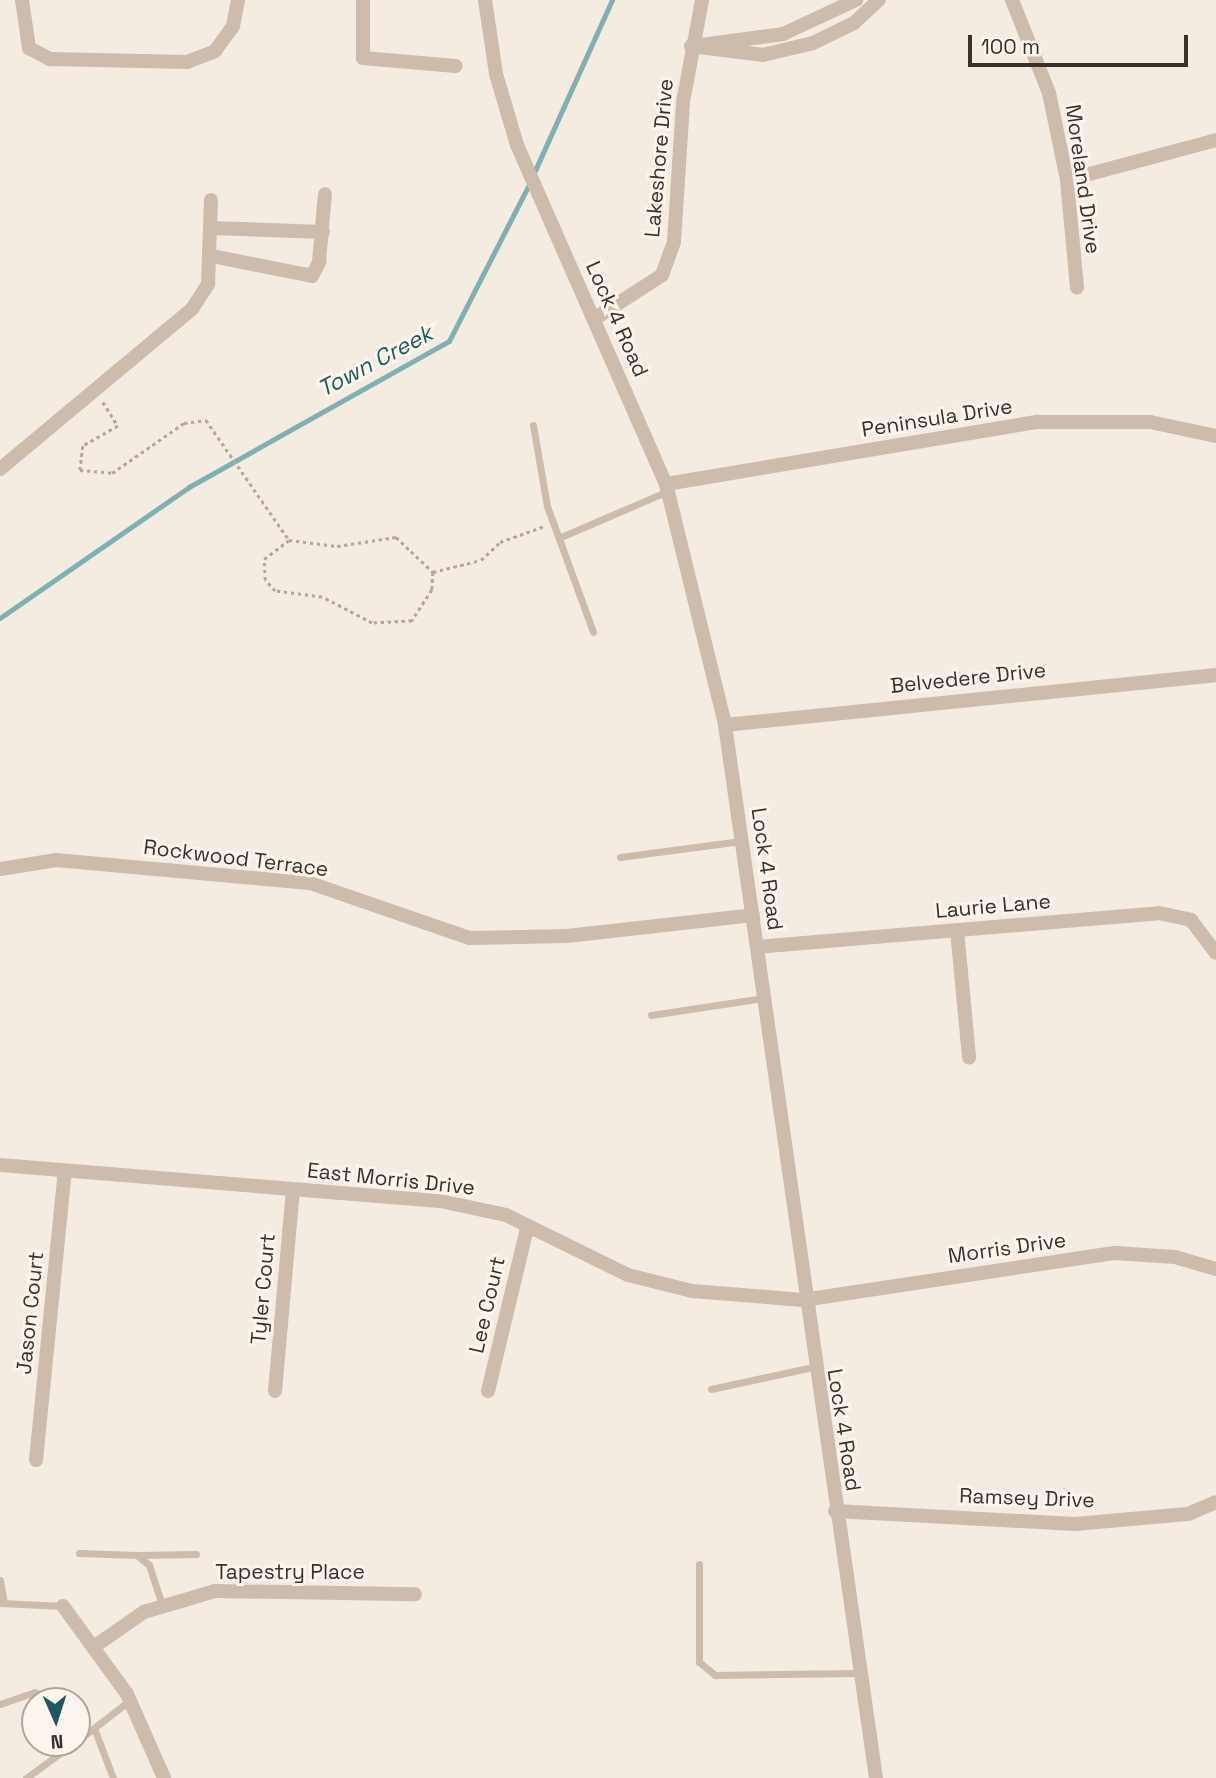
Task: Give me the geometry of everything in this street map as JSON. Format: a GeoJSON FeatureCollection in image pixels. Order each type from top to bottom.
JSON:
{"type":"FeatureCollection","features":[{"type":"Feature","properties":{"kind":"street"},"geometry":{"type":"LineString","coordinates":[[22,0],[29,48],[50,58],[187,62],[215,51],[233,26],[238,0]]}},
{"type":"Feature","properties":{"kind":"street"},"geometry":{"type":"LineString","coordinates":[[363,0],[363,58],[456,66]]}},
{"type":"Feature","properties":{"kind":"street","name":"Lock 4 Road"},"geometry":{"type":"LineString","coordinates":[[485,0],[487,29],[517,145],[667,488],[726,725],[803,1300],[876,1778]]}},
{"type":"Feature","properties":{"kind":"street","name":"Lakeshore Drive"},"geometry":{"type":"LineString","coordinates":[[594,319],[662,275],[674,242],[691,46],[702,0]]}},
{"type":"Feature","properties":{"kind":"street"},"geometry":{"type":"LineString","coordinates":[[691,46],[783,34],[856,0]]}},
{"type":"Feature","properties":{"kind":"street"},"geometry":{"type":"LineString","coordinates":[[691,46],[763,55],[813,43],[854,23],[879,0]]}},
{"type":"Feature","properties":{"kind":"street","name":"Moreland Drive"},"geometry":{"type":"LineString","coordinates":[[1012,0],[1049,93],[1067,180],[1077,288]]}},
{"type":"Feature","properties":{"kind":"street"},"geometry":{"type":"LineString","coordinates":[[1067,180],[1216,140]]}},
{"type":"Feature","properties":{"kind":"street"},"geometry":{"type":"LineString","coordinates":[[212,256],[312,276],[323,232],[324,194]]}},
{"type":"Feature","properties":{"kind":"street"},"geometry":{"type":"LineString","coordinates":[[0,469],[96,393],[192,309],[208,284],[212,256],[211,200]]}},
{"type":"Feature","properties":{"kind":"street"},"geometry":{"type":"LineString","coordinates":[[212,228],[323,232]]}},
{"type":"Feature","properties":{"kind":"street","name":"Peninsula Drive"},"geometry":{"type":"LineString","coordinates":[[667,488],[1038,422],[1150,422],[1216,436]]}},
{"type":"Feature","properties":{"kind":"street","name":"Belvedere Drive"},"geometry":{"type":"LineString","coordinates":[[726,725],[1216,675]]}},
{"type":"Feature","properties":{"kind":"street","name":"Rockwood Terrace"},"geometry":{"type":"LineString","coordinates":[[0,869],[56,860],[310,883],[470,938],[567,936],[753,915]]}},
{"type":"Feature","properties":{"kind":"street","name":"Laurie Lane"},"geometry":{"type":"LineString","coordinates":[[757,947],[1159,913],[1191,920],[1216,953]]}},
{"type":"Feature","properties":{"kind":"street"},"geometry":{"type":"LineString","coordinates":[[957,930],[969,1057]]}},
{"type":"Feature","properties":{"kind":"street","name":"East Morris Drive"},"geometry":{"type":"LineString","coordinates":[[0,1165],[439,1201],[506,1215],[527,1228],[628,1275],[692,1291],[803,1300]]}},
{"type":"Feature","properties":{"kind":"street","name":"Jason Court"},"geometry":{"type":"LineString","coordinates":[[36,1460],[65,1171]]}},
{"type":"Feature","properties":{"kind":"street","name":"Tyler Court"},"geometry":{"type":"LineString","coordinates":[[275,1391],[293,1190]]}},
{"type":"Feature","properties":{"kind":"street","name":"Lee Court"},"geometry":{"type":"LineString","coordinates":[[488,1391],[527,1228]]}},
{"type":"Feature","properties":{"kind":"street","name":"Morris Drive"},"geometry":{"type":"LineString","coordinates":[[803,1300],[1115,1253],[1175,1257],[1216,1269]]}},
{"type":"Feature","properties":{"kind":"street","name":"Ramsey Drive"},"geometry":{"type":"LineString","coordinates":[[835,1511],[1075,1524],[1188,1514],[1216,1502]]}},
{"type":"Feature","properties":{"kind":"street","name":"Tapestry Place"},"geometry":{"type":"LineString","coordinates":[[95,1646],[162,1605],[246,1589],[415,1594]]}},
{"type":"Feature","properties":{"kind":"street"},"geometry":{"type":"LineString","coordinates":[[63,1606],[95,1646],[130,1701],[164,1778]]}},
{"type":"Feature","properties":{"kind":"lane"},"geometry":{"type":"LineString","coordinates":[[533,425],[554,522],[593,632]]}},
{"type":"Feature","properties":{"kind":"lane"},"geometry":{"type":"LineString","coordinates":[[561,537],[667,488]]}},
{"type":"Feature","properties":{"kind":"lane"},"geometry":{"type":"LineString","coordinates":[[620,857],[742,841]]}},
{"type":"Feature","properties":{"kind":"lane"},"geometry":{"type":"LineString","coordinates":[[650,1014],[764,998]]}},
{"type":"Feature","properties":{"kind":"lane"},"geometry":{"type":"LineString","coordinates":[[711,1389],[813,1367]]}},
{"type":"Feature","properties":{"kind":"lane"},"geometry":{"type":"LineString","coordinates":[[79,1553],[196,1555]]}},
{"type":"Feature","properties":{"kind":"lane"},"geometry":{"type":"LineString","coordinates":[[137,1555],[149,1565],[162,1605]]}},
{"type":"Feature","properties":{"kind":"lane"},"geometry":{"type":"LineString","coordinates":[[699,1564],[699,1662],[715,1675],[860,1673]]}},
{"type":"Feature","properties":{"kind":"lane"},"geometry":{"type":"LineString","coordinates":[[0,1580],[2,1602],[63,1606]]}},
{"type":"Feature","properties":{"kind":"lane"},"geometry":{"type":"LineString","coordinates":[[1,1701],[21,1696]]}},
{"type":"Feature","properties":{"kind":"lane"},"geometry":{"type":"LineString","coordinates":[[91,1731],[130,1701]]}},
{"type":"Feature","properties":{"kind":"lane"},"geometry":{"type":"LineString","coordinates":[[94,1728],[113,1778]]}},
{"type":"Feature","properties":{"kind":"lane"},"geometry":{"type":"LineString","coordinates":[[26,1778],[55,1757]]}},
{"type":"Feature","properties":{"kind":"path"},"geometry":{"type":"LineString","coordinates":[[96,393],[118,426],[83,446],[80,470],[86,474],[112,473],[195,421],[215,426],[246,482],[289,540]]}},
{"type":"Feature","properties":{"kind":"path"},"geometry":{"type":"LineString","coordinates":[[433,572],[481,560],[500,542],[554,522]]}},
{"type":"Feature","properties":{"kind":"path"},"geometry":{"type":"LineString","coordinates":[[396,537],[426,559],[433,572],[422,613],[385,626],[322,597],[269,586],[264,559],[289,540],[337,546],[396,537]]}},
{"type":"Feature","properties":{"kind":"waterway","name":"Town Creek"},"geometry":{"type":"LineString","coordinates":[[533,175],[612,0]]}},
{"type":"Feature","properties":{"kind":"waterway","name":"Town Creek"},"geometry":{"type":"LineString","coordinates":[[0,618],[189,487],[449,341],[530,183]]}}]}
